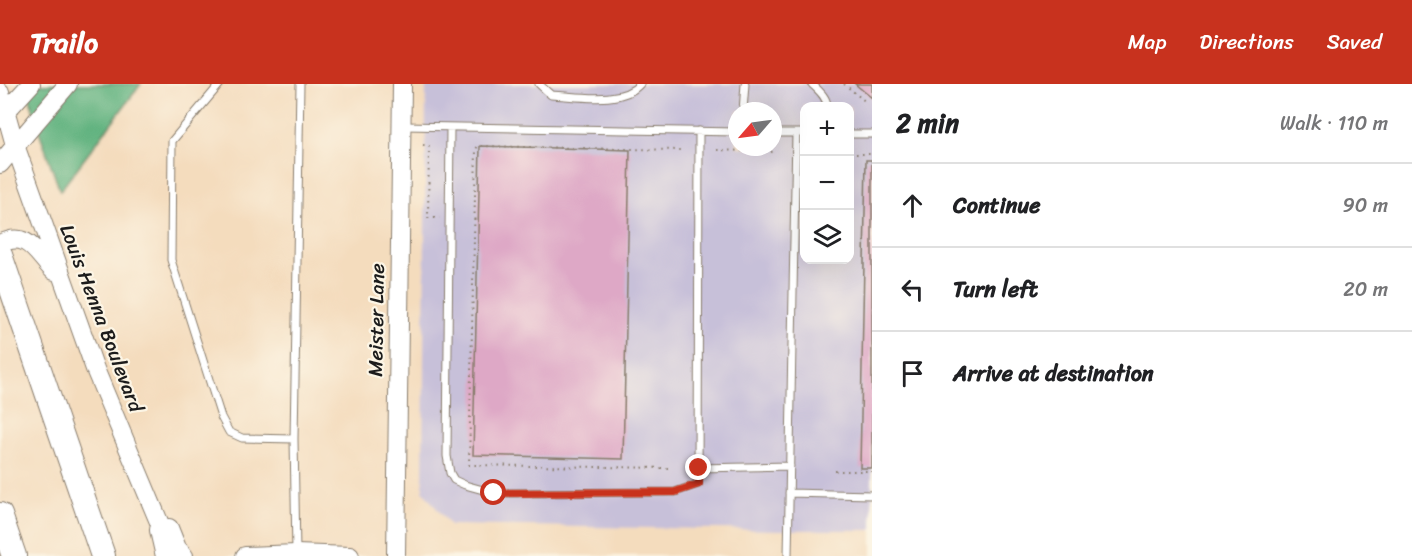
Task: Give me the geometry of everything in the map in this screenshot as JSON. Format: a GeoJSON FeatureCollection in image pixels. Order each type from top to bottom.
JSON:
{"type":"FeatureCollection","features":[{"type":"Feature","properties":{"kind":"highway"},"geometry":{"type":"LineString","coordinates":[[0,255],[103,556]]}},
{"type":"Feature","properties":{"kind":"highway"},"geometry":{"type":"LineString","coordinates":[[0,515],[14,556]]}},
{"type":"Feature","properties":{"kind":"highway"},"geometry":{"type":"LineString","coordinates":[[162,530],[168,556]]}},
{"type":"Feature","properties":{"kind":"street"},"geometry":{"type":"LineString","coordinates":[[3,115],[31,84]]}},
{"type":"Feature","properties":{"kind":"street"},"geometry":{"type":"LineString","coordinates":[[0,164],[68,84]]}},
{"type":"Feature","properties":{"kind":"street","name":"Meister Lane"},"geometry":{"type":"LineString","coordinates":[[396,556],[402,84]]}},
{"type":"Feature","properties":{"kind":"street","name":"Louis Henna Boulevard"},"geometry":{"type":"LineString","coordinates":[[0,92],[3,115],[95,369],[174,556]]}},
{"type":"Feature","properties":{"kind":"street"},"geometry":{"type":"LineString","coordinates":[[0,244],[8,239],[19,239],[28,244],[62,279]]}},
{"type":"Feature","properties":{"kind":"street"},"geometry":{"type":"LineString","coordinates":[[140,480],[156,498],[177,548],[184,556]]}},
{"type":"Feature","properties":{"kind":"street"},"geometry":{"type":"LineString","coordinates":[[244,556],[296,554],[350,556]]}},
{"type":"Feature","properties":{"kind":"lane"},"geometry":{"type":"LineString","coordinates":[[220,84],[172,141],[171,261],[221,417],[229,432],[242,438],[294,439]]}},
{"type":"Feature","properties":{"kind":"lane"},"geometry":{"type":"LineString","coordinates":[[296,554],[294,439],[300,84]]}},
{"type":"Feature","properties":{"kind":"lane"},"geometry":{"type":"LineString","coordinates":[[539,84],[551,95],[616,97],[627,94],[640,84]]}},
{"type":"Feature","properties":{"kind":"lane"},"geometry":{"type":"LineString","coordinates":[[744,102],[745,84]]}},
{"type":"Feature","properties":{"kind":"lane"},"geometry":{"type":"LineString","coordinates":[[812,84],[826,102]]}},
{"type":"Feature","properties":{"kind":"lane"},"geometry":{"type":"LineString","coordinates":[[401,126],[728,132]]}},
{"type":"Feature","properties":{"kind":"lane"},"geometry":{"type":"LineString","coordinates":[[450,127],[447,456],[450,473],[454,480],[494,493],[675,492],[699,484],[699,131]]}},
{"type":"Feature","properties":{"kind":"lane"},"geometry":{"type":"LineString","coordinates":[[782,133],[800,133]]}},
{"type":"Feature","properties":{"kind":"lane"},"geometry":{"type":"LineString","coordinates":[[788,556],[796,133]]}},
{"type":"Feature","properties":{"kind":"lane"},"geometry":{"type":"LineString","coordinates":[[854,134],[872,134]]}},
{"type":"Feature","properties":{"kind":"lane"},"geometry":{"type":"LineString","coordinates":[[699,468],[790,466]]}},
{"type":"Feature","properties":{"kind":"lane"},"geometry":{"type":"LineString","coordinates":[[789,494],[872,495]]}},
{"type":"Feature","properties":{"kind":"path"},"geometry":{"type":"LineString","coordinates":[[844,84],[867,103]]}},
{"type":"Feature","properties":{"kind":"path"},"geometry":{"type":"LineString","coordinates":[[423,145],[429,146],[428,218],[442,218]]}},
{"type":"Feature","properties":{"kind":"path"},"geometry":{"type":"LineString","coordinates":[[668,468],[469,465],[476,148],[478,146],[680,150]]}},
{"type":"Feature","properties":{"kind":"path"},"geometry":{"type":"LineString","coordinates":[[717,150],[728,150]]}},
{"type":"Feature","properties":{"kind":"path"},"geometry":{"type":"LineString","coordinates":[[854,154],[872,154]]}},
{"type":"Feature","properties":{"kind":"path"},"geometry":{"type":"LineString","coordinates":[[836,471],[872,471]]}},
{"type":"Feature","properties":{"kind":"shaded area"},"geometry":{"type":"Polygon","coordinates":[[[426,84],[872,84],[872,530],[450,525],[423,491],[426,84]]]}},
{"type":"Feature","properties":{"kind":"green space"},"geometry":{"type":"Polygon","coordinates":[[[26,84],[141,84],[60,191],[39,131],[26,84]]]}},
{"type":"Feature","properties":{"kind":"building"},"geometry":{"type":"Polygon","coordinates":[[[855,84],[872,84],[872,98],[855,84]]]}},
{"type":"Feature","properties":{"kind":"building"},"geometry":{"type":"Polygon","coordinates":[[[480,146],[630,150],[623,459],[473,455],[480,146]]]}},
{"type":"Feature","properties":{"kind":"building"},"geometry":{"type":"Polygon","coordinates":[[[866,160],[872,160],[872,468],[860,468],[866,160]]]}},
{"type":"Feature","properties":{"kind":"route"},"geometry":{"type":"LineString","coordinates":[[494,493],[675,492],[699,484],[699,468]]}}]}
